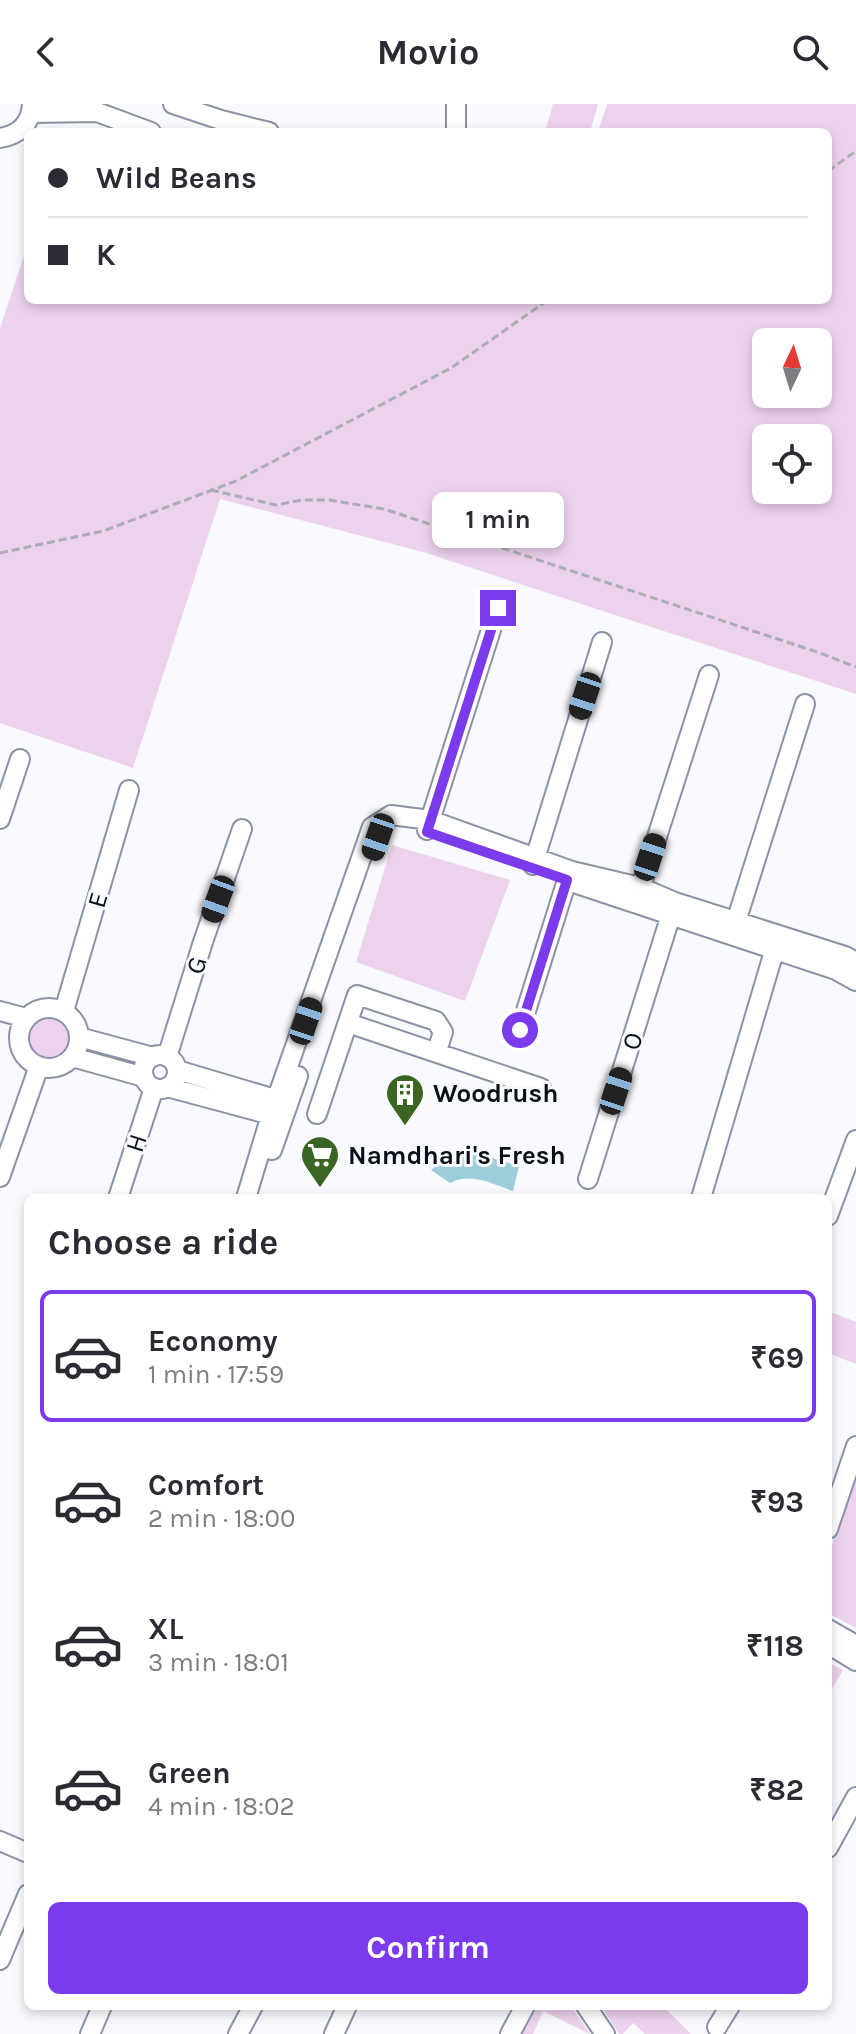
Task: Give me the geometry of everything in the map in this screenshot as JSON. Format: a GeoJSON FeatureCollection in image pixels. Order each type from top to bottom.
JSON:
{"type":"FeatureCollection","features":[{"type":"Feature","properties":{"kind":"street"},"geometry":{"type":"LineString","coordinates":[[173,104],[253,128]]}},
{"type":"Feature","properties":{"kind":"street"},"geometry":{"type":"LineString","coordinates":[[456,104],[456,128]]}},
{"type":"Feature","properties":{"kind":"street"},"geometry":{"type":"LineString","coordinates":[[0,138],[21,131],[32,108],[76,108],[97,112],[140,128]]}},
{"type":"Feature","properties":{"kind":"street"},"geometry":{"type":"LineString","coordinates":[[428,826],[498,608]]}},
{"type":"Feature","properties":{"kind":"street"},"geometry":{"type":"LineString","coordinates":[[533,862],[602,642]]}},
{"type":"Feature","properties":{"kind":"street"},"geometry":{"type":"LineString","coordinates":[[638,894],[709,675]]}},
{"type":"Feature","properties":{"kind":"street"},"geometry":{"type":"LineString","coordinates":[[735,927],[805,704]]}},
{"type":"Feature","properties":{"kind":"street"},"geometry":{"type":"LineString","coordinates":[[0,819],[20,759]]}},
{"type":"Feature","properties":{"kind":"street","name":"E"},"geometry":{"type":"LineString","coordinates":[[64,1011],[129,790]]}},
{"type":"Feature","properties":{"kind":"street"},"geometry":{"type":"LineString","coordinates":[[257,1194],[280,1110],[372,827],[391,815],[569,876],[638,894],[735,927],[777,942],[856,981]]}},
{"type":"Feature","properties":{"kind":"street","name":"G"},"geometry":{"type":"LineString","coordinates":[[166,1061],[242,829]]}},
{"type":"Feature","properties":{"kind":"street"},"geometry":{"type":"LineString","coordinates":[[520,1030],[569,876]]}},
{"type":"Feature","properties":{"kind":"street","name":"O"},"geometry":{"type":"LineString","coordinates":[[588,1179],[673,908]]}},
{"type":"Feature","properties":{"kind":"street"},"geometry":{"type":"LineString","coordinates":[[777,942],[845,956],[856,962]]}},
{"type":"Feature","properties":{"kind":"street"},"geometry":{"type":"LineString","coordinates":[[702,1194],[777,942]]}},
{"type":"Feature","properties":{"kind":"street"},"geometry":{"type":"LineString","coordinates":[[317,1114],[357,995],[436,1021],[443,1032],[437,1051]]}},
{"type":"Feature","properties":{"kind":"street"},"geometry":{"type":"LineString","coordinates":[[44,1008],[64,1011],[75,1022],[79,1037],[77,1051],[57,1067],[39,1066],[24,1055],[18,1036],[26,1018],[44,1008]]}},
{"type":"Feature","properties":{"kind":"street"},"geometry":{"type":"LineString","coordinates":[[0,1011],[26,1018]]}},
{"type":"Feature","properties":{"kind":"street"},"geometry":{"type":"LineString","coordinates":[[348,1023],[541,1088]]}},
{"type":"Feature","properties":{"kind":"street"},"geometry":{"type":"LineString","coordinates":[[0,1030],[18,1036]]}},
{"type":"Feature","properties":{"kind":"street"},"geometry":{"type":"LineString","coordinates":[[79,1037],[166,1061],[280,1110]]}},
{"type":"Feature","properties":{"kind":"street"},"geometry":{"type":"LineString","coordinates":[[72,1057],[155,1084],[280,1110]]}},
{"type":"Feature","properties":{"kind":"street"},"geometry":{"type":"LineString","coordinates":[[155,1084],[175,1081],[166,1061]]}},
{"type":"Feature","properties":{"kind":"street"},"geometry":{"type":"LineString","coordinates":[[155,1084],[144,1067],[166,1061]]}},
{"type":"Feature","properties":{"kind":"street"},"geometry":{"type":"LineString","coordinates":[[0,1177],[39,1066]]}},
{"type":"Feature","properties":{"kind":"street","name":"H"},"geometry":{"type":"LineString","coordinates":[[119,1194],[155,1084]]}},
{"type":"Feature","properties":{"kind":"street"},"geometry":{"type":"LineString","coordinates":[[248,1194],[280,1110]]}},
{"type":"Feature","properties":{"kind":"street"},"geometry":{"type":"LineString","coordinates":[[832,1205],[856,1140]]}},
{"type":"Feature","properties":{"kind":"street"},"geometry":{"type":"LineString","coordinates":[[832,1517],[856,1446]]}},
{"type":"Feature","properties":{"kind":"street"},"geometry":{"type":"LineString","coordinates":[[832,1631],[856,1645]]}},
{"type":"Feature","properties":{"kind":"street"},"geometry":{"type":"LineString","coordinates":[[832,1646],[856,1661]]}},
{"type":"Feature","properties":{"kind":"street"},"geometry":{"type":"LineString","coordinates":[[832,1841],[856,1797]]}},
{"type":"Feature","properties":{"kind":"street"},"geometry":{"type":"LineString","coordinates":[[0,1841],[24,1851]]}},
{"type":"Feature","properties":{"kind":"street"},"geometry":{"type":"LineString","coordinates":[[0,1960],[24,1903]]}},
{"type":"Feature","properties":{"kind":"street"},"geometry":{"type":"LineString","coordinates":[[90,2034],[100,2010]]}},
{"type":"Feature","properties":{"kind":"street"},"geometry":{"type":"LineString","coordinates":[[238,2034],[251,2010]]}},
{"type":"Feature","properties":{"kind":"street"},"geometry":{"type":"LineString","coordinates":[[334,2034],[345,2010]]}},
{"type":"Feature","properties":{"kind":"street"},"geometry":{"type":"LineString","coordinates":[[510,2034],[523,2010]]}},
{"type":"Feature","properties":{"kind":"street"},"geometry":{"type":"LineString","coordinates":[[589,2010],[605,2034]]}},
{"type":"Feature","properties":{"kind":"street"},"geometry":{"type":"LineString","coordinates":[[717,2027],[728,2010]]}},
{"type":"Feature","properties":{"kind":"path"},"geometry":{"type":"LineString","coordinates":[[832,168],[856,151]]}},
{"type":"Feature","properties":{"kind":"path"},"geometry":{"type":"LineString","coordinates":[[0,553],[103,531],[236,481],[451,368],[542,304]]}},
{"type":"Feature","properties":{"kind":"path"},"geometry":{"type":"LineString","coordinates":[[211,490],[276,505],[301,500],[329,500],[384,509],[856,667]]}},
{"type":"Feature","properties":{"kind":"shaded area"},"geometry":{"type":"Polygon","coordinates":[[[553,104],[598,104],[591,128],[546,128],[553,104]]]}},
{"type":"Feature","properties":{"kind":"shaded area"},"geometry":{"type":"Polygon","coordinates":[[[607,104],[856,104],[856,694],[423,552],[220,499],[133,768],[0,723],[0,328],[24,256],[24,304],[832,304],[832,128],[599,128],[607,104]]]}},
{"type":"Feature","properties":{"kind":"shaded area"},"geometry":{"type":"Polygon","coordinates":[[[392,845],[510,880],[465,1001],[356,962],[392,845]]]}},
{"type":"Feature","properties":{"kind":"shaded area"},"geometry":{"type":"Polygon","coordinates":[[[49,1016],[64,1023],[71,1038],[64,1053],[49,1060],[34,1053],[27,1038],[34,1023],[49,1016]]]}},
{"type":"Feature","properties":{"kind":"shaded area"},"geometry":{"type":"Polygon","coordinates":[[[832,1313],[856,1322],[856,1364],[832,1355],[832,1313]]]}},
{"type":"Feature","properties":{"kind":"shaded area"},"geometry":{"type":"Polygon","coordinates":[[[856,1463],[856,1628],[832,1615],[832,1546],[856,1463]]]}},
{"type":"Feature","properties":{"kind":"shaded area"},"geometry":{"type":"Polygon","coordinates":[[[832,1664],[843,1670],[832,1689],[832,1664]]]}},
{"type":"Feature","properties":{"kind":"shaded area"},"geometry":{"type":"Polygon","coordinates":[[[536,2010],[574,2010],[590,2034],[543,2011],[533,2034],[522,2034],[536,2010]]]}},
{"type":"Feature","properties":{"kind":"shaded area"},"geometry":{"type":"Polygon","coordinates":[[[604,2010],[667,2010],[691,2034],[645,2034],[633,2023],[623,2034],[619,2034],[604,2010]]]}},
{"type":"Feature","properties":{"kind":"water"},"geometry":{"type":"Polygon","coordinates":[[[466,1150],[519,1166],[513,1191],[474,1179],[450,1183],[431,1170],[450,1155],[466,1150]]]}},
{"type":"Feature","properties":{"kind":"place","name":"Woodrush"},"geometry":{"type":"Point","coordinates":[405,1127]}},
{"type":"Feature","properties":{"kind":"place","name":"Namdhari's Fresh"},"geometry":{"type":"Point","coordinates":[320,1189]}},
{"type":"Feature","properties":{"kind":"route"},"geometry":{"type":"LineString","coordinates":[[498,608],[427,832],[567,880],[520,1030]]}}]}
